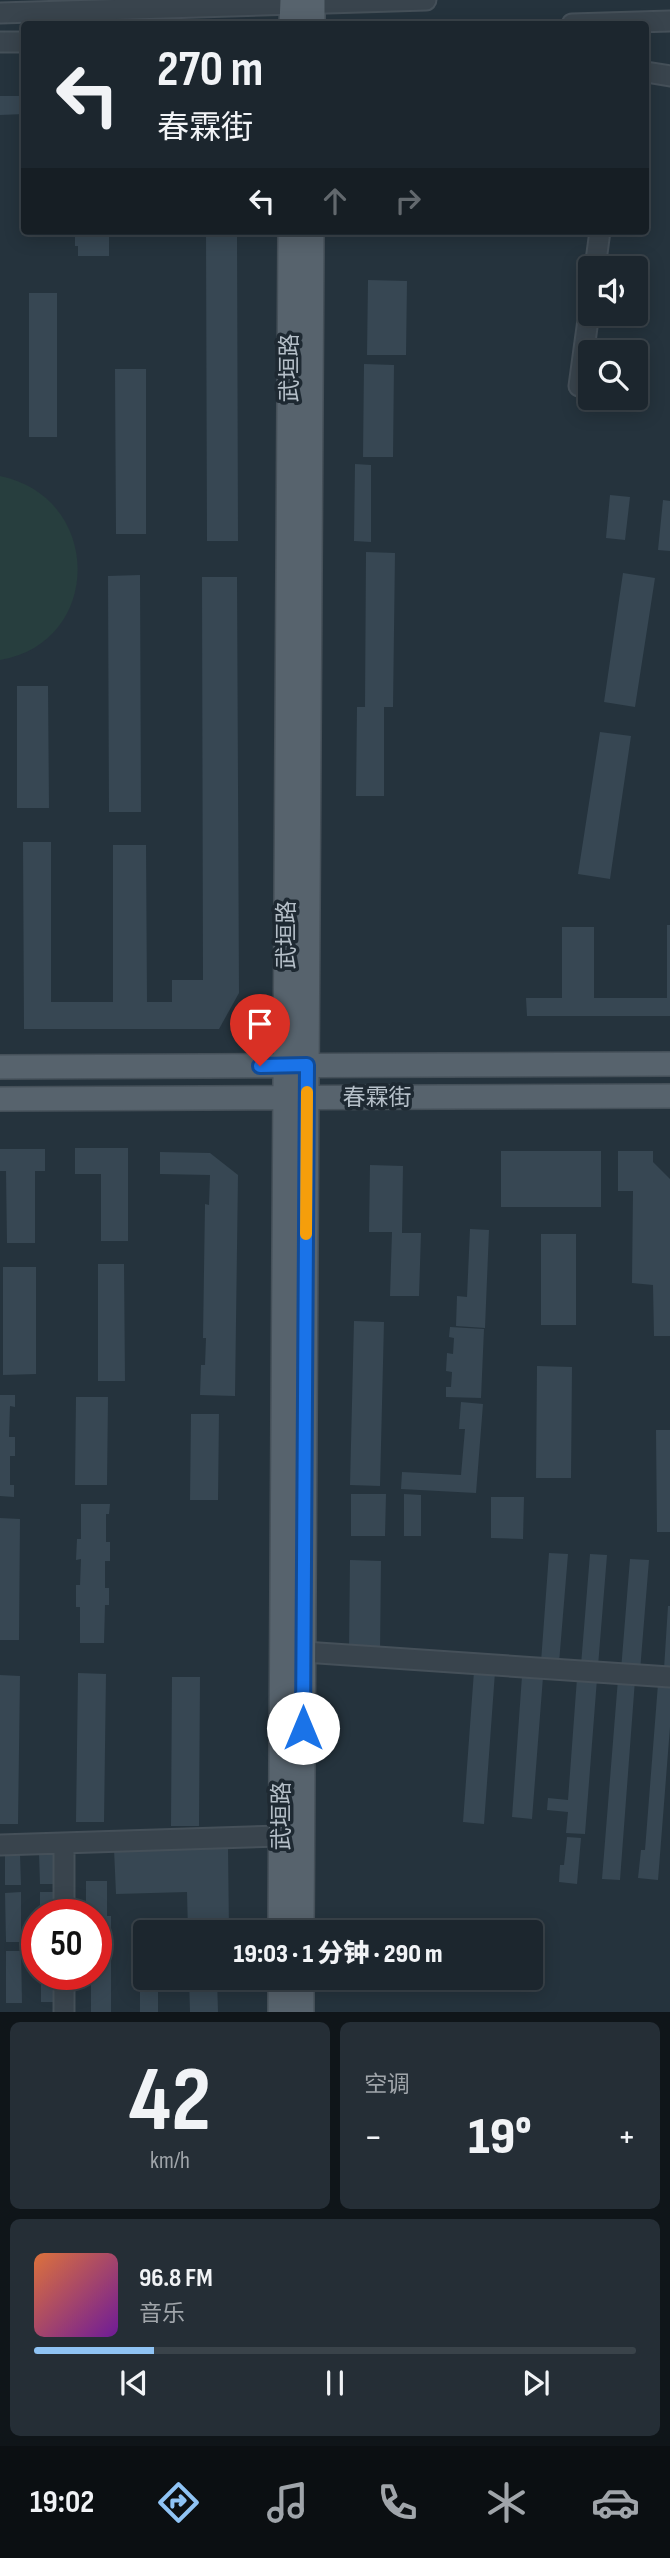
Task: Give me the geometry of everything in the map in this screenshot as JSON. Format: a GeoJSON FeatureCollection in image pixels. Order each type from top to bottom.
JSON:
{"type":"FeatureCollection","features":[{"type":"Feature","properties":{"kind":"main road","name":"武垣路"},"geometry":{"type":"LineString","coordinates":[[290,235],[296,1098],[304,1652],[302,1920]]}},
{"type":"Feature","properties":{"kind":"main road","name":"武垣路"},"geometry":{"type":"LineString","coordinates":[[296,1065],[312,235]]}},
{"type":"Feature","properties":{"kind":"main road","name":"春霖街"},"geometry":{"type":"LineString","coordinates":[[0,1067],[670,1064]]}},
{"type":"Feature","properties":{"kind":"main road","name":"春霖街"},"geometry":{"type":"LineString","coordinates":[[0,1099],[670,1096]]}},
{"type":"Feature","properties":{"kind":"main road","name":"武垣路"},"geometry":{"type":"LineString","coordinates":[[280,1920],[296,1098]]}},
{"type":"Feature","properties":{"kind":"main road"},"geometry":{"type":"LineString","coordinates":[[280,1990],[280,2012]]}},
{"type":"Feature","properties":{"kind":"main road"},"geometry":{"type":"LineString","coordinates":[[302,1990],[302,2012]]}},
{"type":"Feature","properties":{"kind":"street"},"geometry":{"type":"LineString","coordinates":[[0,13],[302,9],[426,0]]}},
{"type":"Feature","properties":{"kind":"street"},"geometry":{"type":"LineString","coordinates":[[649,22],[670,21]]}},
{"type":"Feature","properties":{"kind":"street"},"geometry":{"type":"LineString","coordinates":[[0,42],[21,42]]}},
{"type":"Feature","properties":{"kind":"street"},"geometry":{"type":"LineString","coordinates":[[649,72],[670,76]]}},
{"type":"Feature","properties":{"kind":"street"},"geometry":{"type":"LineString","coordinates":[[597,256],[599,235]]}},
{"type":"Feature","properties":{"kind":"street"},"geometry":{"type":"LineString","coordinates":[[304,1652],[670,1678]]}},
{"type":"Feature","properties":{"kind":"street"},"geometry":{"type":"LineString","coordinates":[[0,1845],[281,1836]]}},
{"type":"Feature","properties":{"kind":"street"},"geometry":{"type":"LineString","coordinates":[[64,1843],[64,1899]]}},
{"type":"Feature","properties":{"kind":"street"},"geometry":{"type":"LineString","coordinates":[[64,1990],[64,2012]]}},
{"type":"Feature","properties":{"kind":"green space"},"geometry":{"type":"Polygon","coordinates":[[[0,476],[34,489],[58,511],[73,539],[78,569],[73,599],[58,627],[34,648],[0,660],[0,476]]]}},
{"type":"Feature","properties":{"kind":"building"},"geometry":{"type":"Polygon","coordinates":[[[0,96],[21,96],[21,114],[0,115],[0,96]]]}},
{"type":"Feature","properties":{"kind":"building"},"geometry":{"type":"Polygon","coordinates":[[[75,235],[109,235],[109,256],[78,256],[78,246],[75,246],[75,235]]]}},
{"type":"Feature","properties":{"kind":"building"},"geometry":{"type":"Polygon","coordinates":[[[206,235],[237,235],[238,541],[207,541],[206,235]]]}},
{"type":"Feature","properties":{"kind":"building"},"geometry":{"type":"Polygon","coordinates":[[[368,280],[407,281],[406,355],[367,355],[368,280]]]}},
{"type":"Feature","properties":{"kind":"building"},"geometry":{"type":"Polygon","coordinates":[[[29,293],[57,293],[57,437],[29,437],[29,293]]]}},
{"type":"Feature","properties":{"kind":"building"},"geometry":{"type":"Polygon","coordinates":[[[364,364],[394,365],[393,457],[363,457],[364,364]]]}},
{"type":"Feature","properties":{"kind":"building"},"geometry":{"type":"Polygon","coordinates":[[[115,369],[146,369],[146,534],[116,534],[115,369]]]}},
{"type":"Feature","properties":{"kind":"building"},"geometry":{"type":"Polygon","coordinates":[[[355,464],[371,465],[371,542],[354,541],[355,464]]]}},
{"type":"Feature","properties":{"kind":"building"},"geometry":{"type":"Polygon","coordinates":[[[610,495],[630,497],[625,540],[606,538],[610,495]]]}},
{"type":"Feature","properties":{"kind":"building"},"geometry":{"type":"Polygon","coordinates":[[[663,500],[670,501],[670,551],[658,550],[663,500]]]}},
{"type":"Feature","properties":{"kind":"building"},"geometry":{"type":"Polygon","coordinates":[[[366,552],[395,553],[393,707],[384,707],[384,796],[356,796],[357,707],[365,707],[366,552]]]}},
{"type":"Feature","properties":{"kind":"building"},"geometry":{"type":"Polygon","coordinates":[[[623,573],[655,578],[635,707],[604,702],[623,573]]]}},
{"type":"Feature","properties":{"kind":"building"},"geometry":{"type":"Polygon","coordinates":[[[140,575],[141,812],[109,812],[108,576],[140,575]]]}},
{"type":"Feature","properties":{"kind":"building"},"geometry":{"type":"Polygon","coordinates":[[[202,577],[237,577],[239,993],[219,1029],[24,1029],[23,842],[51,842],[51,1002],[113,1002],[113,845],[146,845],[147,1002],[172,1002],[172,980],[203,980],[202,577]]]}},
{"type":"Feature","properties":{"kind":"building"},"geometry":{"type":"Polygon","coordinates":[[[17,686],[48,686],[49,808],[17,808],[17,686]]]}},
{"type":"Feature","properties":{"kind":"building"},"geometry":{"type":"Polygon","coordinates":[[[600,732],[631,736],[610,879],[578,874],[600,732]]]}},
{"type":"Feature","properties":{"kind":"building"},"geometry":{"type":"Polygon","coordinates":[[[667,925],[670,925],[670,1016],[527,1016],[526,998],[562,998],[562,927],[594,927],[594,998],[667,998],[667,925]]]}},
{"type":"Feature","properties":{"kind":"building"},"geometry":{"type":"Polygon","coordinates":[[[75,1148],[128,1148],[128,1241],[101,1241],[101,1174],[75,1174],[75,1148]]]}},
{"type":"Feature","properties":{"kind":"building"},"geometry":{"type":"Polygon","coordinates":[[[0,1149],[45,1149],[45,1171],[35,1171],[35,1243],[7,1243],[6,1171],[0,1171],[0,1149]]]}},
{"type":"Feature","properties":{"kind":"building"},"geometry":{"type":"Polygon","coordinates":[[[501,1151],[601,1151],[601,1207],[501,1207],[501,1151]]]}},
{"type":"Feature","properties":{"kind":"building"},"geometry":{"type":"Polygon","coordinates":[[[618,1151],[653,1151],[653,1162],[670,1179],[670,1336],[654,1336],[653,1285],[632,1283],[633,1191],[618,1191],[618,1151]]]}},
{"type":"Feature","properties":{"kind":"building"},"geometry":{"type":"Polygon","coordinates":[[[160,1152],[210,1153],[238,1175],[235,1396],[200,1395],[201,1365],[205,1365],[206,1338],[203,1338],[205,1204],[209,1205],[210,1175],[160,1174],[160,1152]]]}},
{"type":"Feature","properties":{"kind":"building"},"geometry":{"type":"Polygon","coordinates":[[[370,1165],[403,1166],[402,1233],[421,1233],[419,1296],[390,1296],[392,1232],[369,1232],[370,1165]]]}},
{"type":"Feature","properties":{"kind":"building"},"geometry":{"type":"Polygon","coordinates":[[[470,1229],[489,1230],[485,1328],[456,1326],[457,1296],[467,1297],[470,1229]]]}},
{"type":"Feature","properties":{"kind":"building"},"geometry":{"type":"Polygon","coordinates":[[[541,1234],[576,1234],[576,1325],[541,1325],[541,1234]]]}},
{"type":"Feature","properties":{"kind":"building"},"geometry":{"type":"Polygon","coordinates":[[[98,1264],[124,1264],[125,1381],[98,1381],[98,1264]]]}},
{"type":"Feature","properties":{"kind":"building"},"geometry":{"type":"Polygon","coordinates":[[[3,1267],[36,1267],[36,1374],[3,1375],[3,1267]]]}},
{"type":"Feature","properties":{"kind":"building"},"geometry":{"type":"Polygon","coordinates":[[[354,1321],[384,1322],[380,1486],[350,1485],[354,1321]]]}},
{"type":"Feature","properties":{"kind":"building"},"geometry":{"type":"Polygon","coordinates":[[[450,1327],[484,1329],[481,1398],[446,1397],[446,1387],[451,1387],[452,1372],[446,1371],[447,1353],[453,1354],[454,1338],[449,1337],[450,1327]]]}},
{"type":"Feature","properties":{"kind":"building"},"geometry":{"type":"Polygon","coordinates":[[[537,1366],[572,1367],[571,1478],[536,1478],[537,1366]]]}},
{"type":"Feature","properties":{"kind":"building"},"geometry":{"type":"Polygon","coordinates":[[[0,1395],[15,1395],[15,1407],[10,1406],[9,1437],[15,1437],[15,1456],[10,1456],[10,1485],[14,1485],[14,1497],[0,1496],[0,1395]]]}},
{"type":"Feature","properties":{"kind":"building"},"geometry":{"type":"Polygon","coordinates":[[[76,1397],[108,1397],[107,1485],[75,1485],[76,1397]]]}},
{"type":"Feature","properties":{"kind":"building"},"geometry":{"type":"Polygon","coordinates":[[[461,1402],[483,1404],[476,1493],[401,1489],[402,1472],[461,1475],[465,1429],[459,1429],[461,1402]]]}},
{"type":"Feature","properties":{"kind":"building"},"geometry":{"type":"Polygon","coordinates":[[[191,1414],[219,1414],[218,1500],[190,1500],[191,1414]]]}},
{"type":"Feature","properties":{"kind":"building"},"geometry":{"type":"Polygon","coordinates":[[[656,1430],[670,1430],[670,1532],[657,1532],[656,1430]]]}},
{"type":"Feature","properties":{"kind":"building"},"geometry":{"type":"Polygon","coordinates":[[[351,1494],[386,1494],[385,1536],[351,1536],[351,1494]]]}},
{"type":"Feature","properties":{"kind":"building"},"geometry":{"type":"Polygon","coordinates":[[[404,1494],[421,1495],[421,1536],[404,1536],[404,1494]]]}},
{"type":"Feature","properties":{"kind":"building"},"geometry":{"type":"Polygon","coordinates":[[[491,1497],[524,1497],[523,1539],[491,1538],[491,1497]]]}},
{"type":"Feature","properties":{"kind":"building"},"geometry":{"type":"Polygon","coordinates":[[[81,1504],[110,1504],[109,1514],[106,1514],[106,1542],[110,1542],[110,1561],[105,1561],[105,1588],[109,1588],[109,1605],[105,1605],[104,1643],[80,1643],[80,1607],[76,1607],[76,1585],[80,1585],[81,1559],[76,1560],[77,1539],[81,1539],[81,1504]]]}},
{"type":"Feature","properties":{"kind":"building"},"geometry":{"type":"Polygon","coordinates":[[[0,1518],[20,1519],[19,1640],[0,1640],[0,1518]]]}},
{"type":"Feature","properties":{"kind":"building"},"geometry":{"type":"Polygon","coordinates":[[[549,1553],[568,1554],[559,1663],[541,1662],[549,1553]]]}},
{"type":"Feature","properties":{"kind":"building"},"geometry":{"type":"Polygon","coordinates":[[[590,1554],[607,1555],[598,1666],[581,1665],[590,1554]]]}},
{"type":"Feature","properties":{"kind":"building"},"geometry":{"type":"Polygon","coordinates":[[[630,1559],[649,1560],[640,1671],[621,1670],[630,1559]]]}},
{"type":"Feature","properties":{"kind":"building"},"geometry":{"type":"Polygon","coordinates":[[[350,1560],[381,1561],[380,1653],[349,1652],[350,1560]]]}},
{"type":"Feature","properties":{"kind":"building"},"geometry":{"type":"Polygon","coordinates":[[[670,1606],[670,1670],[664,1669],[670,1606]]]}},
{"type":"Feature","properties":{"kind":"building"},"geometry":{"type":"Polygon","coordinates":[[[474,1671],[495,1672],[484,1824],[463,1822],[474,1671]]]}},
{"type":"Feature","properties":{"kind":"building"},"geometry":{"type":"Polygon","coordinates":[[[78,1673],[106,1674],[104,1822],[76,1822],[78,1673]]]}},
{"type":"Feature","properties":{"kind":"building"},"geometry":{"type":"Polygon","coordinates":[[[0,1675],[20,1676],[18,1824],[0,1824],[0,1675]]]}},
{"type":"Feature","properties":{"kind":"building"},"geometry":{"type":"Polygon","coordinates":[[[522,1676],[543,1677],[532,1819],[512,1817],[522,1676]]]}},
{"type":"Feature","properties":{"kind":"building"},"geometry":{"type":"Polygon","coordinates":[[[172,1677],[200,1677],[199,1826],[171,1826],[172,1677]]]}},
{"type":"Feature","properties":{"kind":"building"},"geometry":{"type":"Polygon","coordinates":[[[577,1678],[597,1679],[585,1834],[566,1833],[568,1812],[547,1810],[548,1798],[568,1800],[577,1678]]]}},
{"type":"Feature","properties":{"kind":"building"},"geometry":{"type":"Polygon","coordinates":[[[618,1679],[635,1680],[620,1880],[602,1879],[618,1679]]]}},
{"type":"Feature","properties":{"kind":"building"},"geometry":{"type":"Polygon","coordinates":[[[658,1684],[670,1685],[670,1727],[658,1880],[638,1878],[641,1850],[645,1850],[658,1684]]]}},
{"type":"Feature","properties":{"kind":"building"},"geometry":{"type":"Polygon","coordinates":[[[567,1837],[581,1838],[577,1884],[559,1882],[567,1837]]]}},
{"type":"Feature","properties":{"kind":"building"},"geometry":{"type":"Polygon","coordinates":[[[228,1847],[229,1920],[188,1920],[187,1892],[116,1894],[114,1849],[228,1847]]]}},
{"type":"Feature","properties":{"kind":"building"},"geometry":{"type":"Polygon","coordinates":[[[39,1853],[55,1853],[56,1884],[40,1884],[39,1853]]]}},
{"type":"Feature","properties":{"kind":"building"},"geometry":{"type":"Polygon","coordinates":[[[5,1854],[20,1854],[21,1885],[5,1885],[5,1854]]]}},
{"type":"Feature","properties":{"kind":"building"},"geometry":{"type":"Polygon","coordinates":[[[86,1881],[107,1881],[107,1899],[86,1899],[86,1881]]]}},
{"type":"Feature","properties":{"kind":"building"},"geometry":{"type":"Polygon","coordinates":[[[21,1892],[21,1942],[6,1942],[5,1893],[21,1892]]]}},
{"type":"Feature","properties":{"kind":"building"},"geometry":{"type":"Polygon","coordinates":[[[40,1892],[56,1892],[56,1899],[40,1899],[40,1892]]]}},
{"type":"Feature","properties":{"kind":"building"},"geometry":{"type":"Polygon","coordinates":[[[6,1951],[21,1951],[22,2003],[6,2003],[6,1951]]]}},
{"type":"Feature","properties":{"kind":"building"},"geometry":{"type":"Polygon","coordinates":[[[41,1990],[57,1990],[57,2002],[41,2002],[41,1990]]]}},
{"type":"Feature","properties":{"kind":"building"},"geometry":{"type":"Polygon","coordinates":[[[91,1990],[111,1990],[111,2012],[91,2012],[91,1990]]]}},
{"type":"Feature","properties":{"kind":"building"},"geometry":{"type":"Polygon","coordinates":[[[140,1990],[158,1990],[158,2012],[140,2012],[140,1990]]]}},
{"type":"Feature","properties":{"kind":"building"},"geometry":{"type":"Polygon","coordinates":[[[189,1990],[217,1990],[218,2012],[190,2012],[189,1990]]]}},
{"type":"Feature","properties":{"kind":"slow traffic"},"geometry":{"type":"LineString","coordinates":[[306,1234],[307,1092]]}},
{"type":"Feature","properties":{"kind":"route"},"geometry":{"type":"LineString","coordinates":[[260,1066],[307,1065],[303,1728]]}}]}
